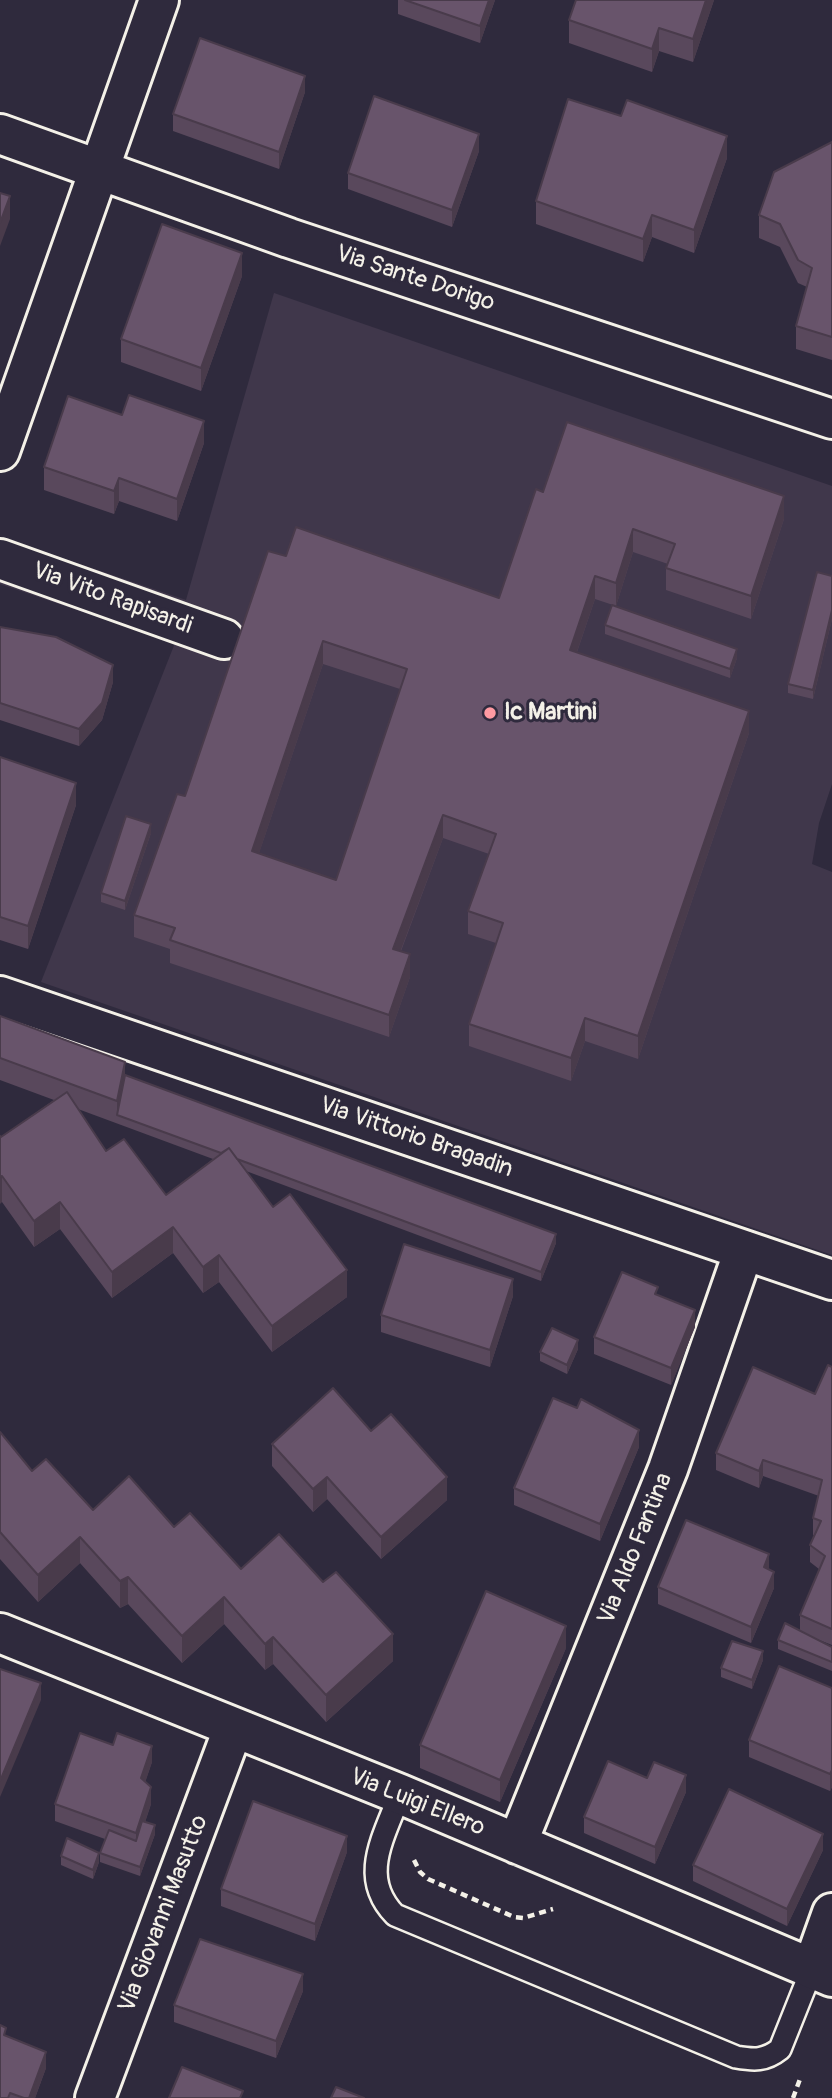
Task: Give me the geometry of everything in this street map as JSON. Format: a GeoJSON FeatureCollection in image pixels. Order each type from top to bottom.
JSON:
{"type":"FeatureCollection","features":[{"type":"Feature","properties":{"kind":"street"},"geometry":{"type":"LineString","coordinates":[[0,451],[159,0]]}},
{"type":"Feature","properties":{"kind":"street","name":"Via Sante Dorigo"},"geometry":{"type":"LineString","coordinates":[[0,134],[302,242],[832,419]]}},
{"type":"Feature","properties":{"kind":"street","name":"Via Vito Rapisardi"},"geometry":{"type":"LineString","coordinates":[[0,559],[224,639]]}},
{"type":"Feature","properties":{"kind":"street","name":"Via Vittorio Bragadin"},"geometry":{"type":"LineString","coordinates":[[0,996],[832,1280]]}},
{"type":"Feature","properties":{"kind":"street","name":"Via Aldo Fantina"},"geometry":{"type":"LineString","coordinates":[[517,1844],[668,1469],[744,1250]]}},
{"type":"Feature","properties":{"kind":"street","name":"Via Luigi Ellero"},"geometry":{"type":"LineString","coordinates":[[0,1633],[400,1794],[822,1973]]}},
{"type":"Feature","properties":{"kind":"street","name":"Via Giovanni Masutto"},"geometry":{"type":"LineString","coordinates":[[95,2098],[233,1729]]}},
{"type":"Feature","properties":{"kind":"street"},"geometry":{"type":"LineString","coordinates":[[822,1973],[832,1913]]}},
{"type":"Feature","properties":{"kind":"lane"},"geometry":{"type":"LineString","coordinates":[[400,1794],[379,1848],[376,1867],[377,1887],[384,1903],[395,1915],[736,2057],[754,2060],[769,2057],[780,2049],[822,1973]]}},
{"type":"Feature","properties":{"kind":"path"},"geometry":{"type":"LineString","coordinates":[[414,1855],[419,1872],[428,1880],[514,1917],[523,1918],[559,1909]]}},
{"type":"Feature","properties":{"kind":"shaded area","name":"Ic Martini"},"geometry":{"type":"Polygon","coordinates":[[[274,293],[832,486],[832,784],[819,823],[812,864],[832,872],[832,1255],[41,982],[175,643],[0,584],[0,537],[186,600],[274,293]]]}},
{"type":"Feature","properties":{"kind":"building"},"geometry":{"type":"Polygon","coordinates":[[[405,0],[489,0],[480,26],[405,0]]]}},
{"type":"Feature","properties":{"kind":"building"},"geometry":{"type":"Polygon","coordinates":[[[576,0],[706,0],[693,39],[659,28],[652,49],[569,20],[576,0]]]}},
{"type":"Feature","properties":{"kind":"building"},"geometry":{"type":"Polygon","coordinates":[[[200,38],[305,76],[279,152],[173,114],[200,38]]]}},
{"type":"Feature","properties":{"kind":"building"},"geometry":{"type":"Polygon","coordinates":[[[374,96],[479,134],[452,210],[348,173],[374,96]]]}},
{"type":"Feature","properties":{"kind":"building"},"geometry":{"type":"Polygon","coordinates":[[[568,99],[621,116],[627,100],[727,136],[694,230],[652,215],[643,239],[536,201],[568,99]]]}},
{"type":"Feature","properties":{"kind":"building"},"geometry":{"type":"Polygon","coordinates":[[[832,142],[832,337],[796,326],[812,268],[798,260],[780,224],[759,215],[774,172],[832,142]]]}},
{"type":"Feature","properties":{"kind":"building"},"geometry":{"type":"Polygon","coordinates":[[[0,193],[10,196],[0,223],[0,193]]]}},
{"type":"Feature","properties":{"kind":"building"},"geometry":{"type":"Polygon","coordinates":[[[162,224],[242,253],[201,368],[121,339],[162,224]]]}},
{"type":"Feature","properties":{"kind":"building"},"geometry":{"type":"Polygon","coordinates":[[[129,395],[204,421],[177,499],[119,478],[114,491],[44,467],[68,396],[122,415],[129,395]]]}},
{"type":"Feature","properties":{"kind":"building"},"geometry":{"type":"Polygon","coordinates":[[[567,422],[784,496],[751,596],[666,568],[675,544],[633,529],[616,583],[595,576],[570,650],[749,711],[638,1036],[585,1018],[571,1058],[469,1024],[503,923],[468,911],[496,834],[443,815],[393,949],[410,954],[389,1015],[170,940],[175,928],[134,915],[177,794],[185,796],[268,551],[286,556],[296,527],[499,598],[536,489],[543,492],[567,422]],[[323,641],[252,851],[336,880],[407,669],[323,641]]]}},
{"type":"Feature","properties":{"kind":"building"},"geometry":{"type":"Polygon","coordinates":[[[817,572],[832,576],[832,610],[813,690],[788,684],[817,572]]]}},
{"type":"Feature","properties":{"kind":"building"},"geometry":{"type":"Polygon","coordinates":[[[612,605],[737,649],[730,669],[605,625],[612,605]]]}},
{"type":"Feature","properties":{"kind":"building"},"geometry":{"type":"Polygon","coordinates":[[[0,627],[56,637],[113,665],[102,703],[79,729],[0,703],[0,627]]]}},
{"type":"Feature","properties":{"kind":"building"},"geometry":{"type":"Polygon","coordinates":[[[0,757],[76,783],[28,926],[0,917],[0,757]]]}},
{"type":"Feature","properties":{"kind":"building"},"geometry":{"type":"Polygon","coordinates":[[[126,816],[151,824],[125,901],[101,893],[126,816]]]}},
{"type":"Feature","properties":{"kind":"building"},"geometry":{"type":"Polygon","coordinates":[[[0,1016],[125,1062],[117,1101],[0,1058],[0,1016]]]}},
{"type":"Feature","properties":{"kind":"building"},"geometry":{"type":"Polygon","coordinates":[[[125,1075],[556,1234],[541,1272],[237,1159],[229,1148],[221,1153],[117,1115],[125,1075]]]}},
{"type":"Feature","properties":{"kind":"building"},"geometry":{"type":"Polygon","coordinates":[[[67,1092],[106,1151],[124,1139],[166,1195],[229,1148],[273,1207],[290,1194],[347,1270],[272,1326],[219,1255],[203,1267],[173,1227],[112,1272],[60,1202],[34,1221],[2,1176],[0,1177],[0,1136],[67,1092]]]}},
{"type":"Feature","properties":{"kind":"building"},"geometry":{"type":"Polygon","coordinates":[[[404,1244],[513,1279],[490,1350],[381,1315],[404,1244]]]}},
{"type":"Feature","properties":{"kind":"building"},"geometry":{"type":"Polygon","coordinates":[[[622,1272],[658,1287],[655,1294],[695,1310],[671,1368],[594,1337],[622,1272]]]}},
{"type":"Feature","properties":{"kind":"building"},"geometry":{"type":"Polygon","coordinates":[[[552,1328],[578,1340],[567,1365],[540,1352],[552,1328]]]}},
{"type":"Feature","properties":{"kind":"building"},"geometry":{"type":"Polygon","coordinates":[[[828,1365],[832,1367],[832,1629],[800,1615],[825,1556],[810,1545],[821,1521],[813,1518],[822,1480],[763,1460],[759,1471],[716,1453],[753,1367],[815,1394],[828,1365]]]}},
{"type":"Feature","properties":{"kind":"building"},"geometry":{"type":"Polygon","coordinates":[[[333,1388],[371,1431],[391,1414],[447,1477],[381,1537],[327,1477],[313,1489],[272,1444],[333,1388]]]}},
{"type":"Feature","properties":{"kind":"building"},"geometry":{"type":"Polygon","coordinates":[[[553,1398],[577,1408],[581,1399],[639,1430],[600,1524],[514,1488],[553,1398]]]}},
{"type":"Feature","properties":{"kind":"building"},"geometry":{"type":"Polygon","coordinates":[[[0,1432],[32,1471],[46,1459],[93,1510],[129,1476],[174,1527],[190,1513],[241,1569],[279,1534],[323,1582],[336,1572],[393,1634],[326,1695],[273,1637],[265,1644],[224,1597],[182,1636],[128,1577],[120,1581],[80,1537],[38,1575],[0,1532],[0,1432]]]}},
{"type":"Feature","properties":{"kind":"building"},"geometry":{"type":"Polygon","coordinates":[[[686,1520],[769,1554],[764,1567],[774,1572],[751,1627],[658,1587],[686,1520]]]}},
{"type":"Feature","properties":{"kind":"building"},"geometry":{"type":"Polygon","coordinates":[[[486,1591],[566,1626],[500,1780],[420,1745],[486,1591]]]}},
{"type":"Feature","properties":{"kind":"building"},"geometry":{"type":"Polygon","coordinates":[[[785,1623],[832,1647],[832,1662],[778,1640],[785,1623]]]}},
{"type":"Feature","properties":{"kind":"building"},"geometry":{"type":"Polygon","coordinates":[[[732,1641],[763,1651],[752,1680],[721,1668],[732,1641]]]}},
{"type":"Feature","properties":{"kind":"building"},"geometry":{"type":"Polygon","coordinates":[[[779,1666],[832,1688],[830,1774],[749,1740],[779,1666]]]}},
{"type":"Feature","properties":{"kind":"building"},"geometry":{"type":"Polygon","coordinates":[[[0,1669],[41,1683],[0,1781],[0,1669]]]}},
{"type":"Feature","properties":{"kind":"building"},"geometry":{"type":"Polygon","coordinates":[[[80,1733],[113,1745],[117,1733],[152,1746],[141,1778],[151,1787],[136,1833],[55,1804],[80,1733]]]}},
{"type":"Feature","properties":{"kind":"building"},"geometry":{"type":"Polygon","coordinates":[[[608,1761],[647,1778],[654,1762],[686,1775],[655,1847],[584,1817],[608,1761]]]}},
{"type":"Feature","properties":{"kind":"building"},"geometry":{"type":"Polygon","coordinates":[[[729,1789],[823,1834],[787,1909],[693,1865],[729,1789]]]}},
{"type":"Feature","properties":{"kind":"building"},"geometry":{"type":"Polygon","coordinates":[[[253,1801],[347,1836],[315,1924],[221,1889],[253,1801]]]}},
{"type":"Feature","properties":{"kind":"building"},"geometry":{"type":"Polygon","coordinates":[[[142,1821],[155,1825],[140,1867],[100,1853],[109,1830],[136,1841],[142,1821]]]}},
{"type":"Feature","properties":{"kind":"building"},"geometry":{"type":"Polygon","coordinates":[[[67,1838],[99,1853],[93,1870],[61,1856],[67,1838]]]}},
{"type":"Feature","properties":{"kind":"building"},"geometry":{"type":"Polygon","coordinates":[[[200,1939],[303,1974],[276,2041],[174,2005],[200,1939]]]}},
{"type":"Feature","properties":{"kind":"building"},"geometry":{"type":"Polygon","coordinates":[[[0,2025],[6,2028],[4,2035],[46,2052],[29,2098],[10,2093],[8,2098],[0,2098],[0,2025]]]}},
{"type":"Feature","properties":{"kind":"building"},"geometry":{"type":"Polygon","coordinates":[[[182,2067],[243,2091],[240,2098],[169,2098],[182,2067]]]}},
{"type":"Feature","properties":{"kind":"building"},"geometry":{"type":"Polygon","coordinates":[[[336,2087],[364,2098],[331,2098],[336,2087]]]}},
{"type":"Feature","properties":{"kind":"place","name":"Ic Martini"},"geometry":{"type":"Point","coordinates":[490,713]}}]}
